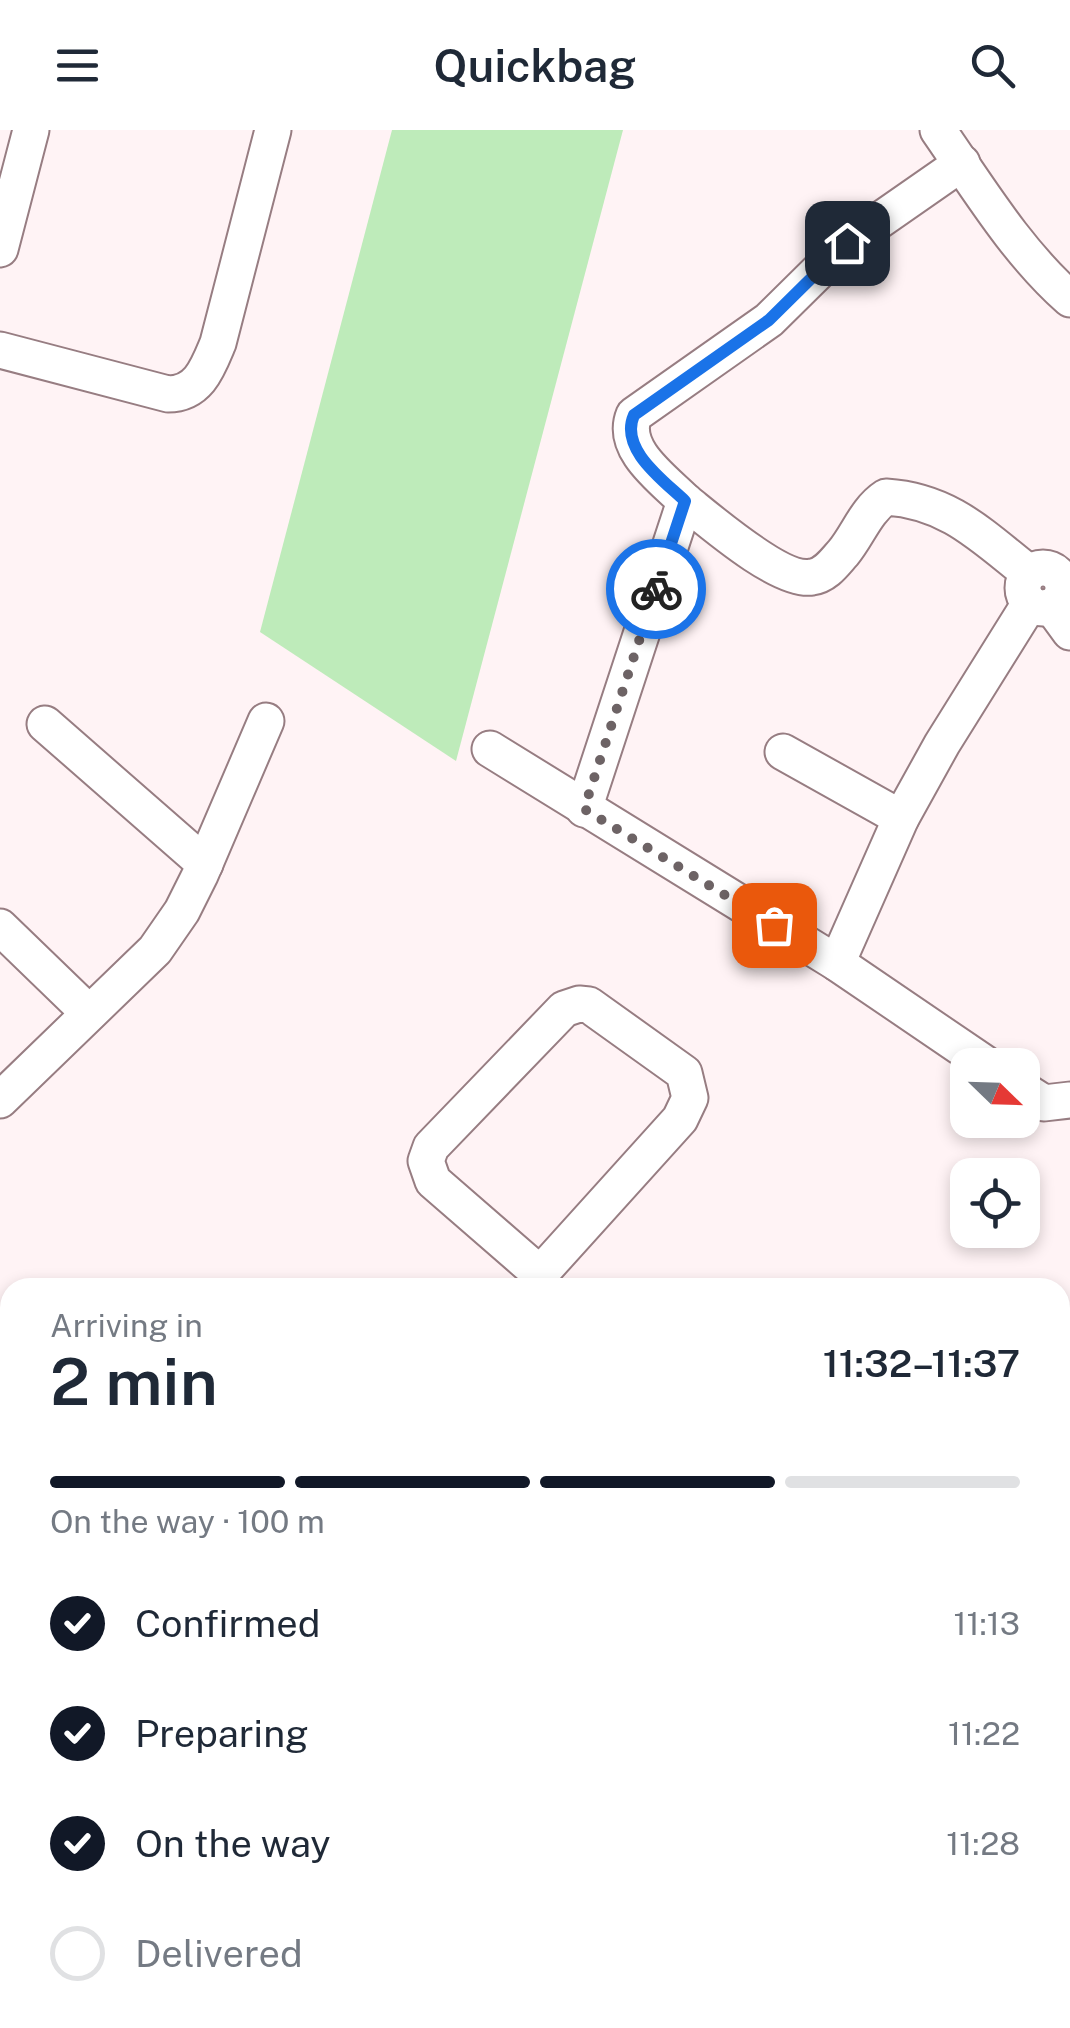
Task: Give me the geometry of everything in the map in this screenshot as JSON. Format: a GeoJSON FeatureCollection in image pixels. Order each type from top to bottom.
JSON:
{"type":"FeatureCollection","features":[{"type":"Feature","properties":{"kind":"street"},"geometry":{"type":"LineString","coordinates":[[0,249],[31,130]]}},
{"type":"Feature","properties":{"kind":"street"},"geometry":{"type":"LineString","coordinates":[[0,350],[168,394],[181,394],[193,387],[206,371],[218,343],[273,130]]}},
{"type":"Feature","properties":{"kind":"street"},"geometry":{"type":"LineString","coordinates":[[938,130],[1015,242],[1070,299]]}},
{"type":"Feature","properties":{"kind":"street"},"geometry":{"type":"LineString","coordinates":[[836,963],[902,818],[942,744],[1051,592],[996,546],[938,507],[910,499],[886,498],[870,510],[858,535],[825,573],[798,578],[685,501],[632,445],[630,426],[634,415],[769,320],[847,243],[962,164]]}},
{"type":"Feature","properties":{"kind":"street"},"geometry":{"type":"LineString","coordinates":[[584,809],[685,501]]}},
{"type":"Feature","properties":{"kind":"street"},"geometry":{"type":"LineString","coordinates":[[0,1100],[155,950],[182,911],[205,864],[266,721]]}},
{"type":"Feature","properties":{"kind":"street"},"geometry":{"type":"LineString","coordinates":[[45,724],[205,864]]}},
{"type":"Feature","properties":{"kind":"street"},"geometry":{"type":"LineString","coordinates":[[490,749],[836,963],[963,1048]]}},
{"type":"Feature","properties":{"kind":"street"},"geometry":{"type":"LineString","coordinates":[[783,752],[902,818]]}},
{"type":"Feature","properties":{"kind":"street"},"geometry":{"type":"LineString","coordinates":[[0,927],[89,1013]]}},
{"type":"Feature","properties":{"kind":"street"},"geometry":{"type":"LineString","coordinates":[[533,1278],[433,1182],[426,1161],[431,1147],[564,1009],[589,1005],[684,1074],[690,1098],[680,1119],[539,1278]]}},
{"type":"Feature","properties":{"kind":"street"},"geometry":{"type":"LineString","coordinates":[[1040,1101],[1070,1100]]}},
{"type":"Feature","properties":{"kind":"green space"},"geometry":{"type":"Polygon","coordinates":[[[392,130],[623,130],[456,761],[260,632],[392,130]]]}},
{"type":"Feature","properties":{"kind":"way so far"},"geometry":{"type":"LineString","coordinates":[[656,589],[584,809],[774,925]]}},
{"type":"Feature","properties":{"kind":"route"},"geometry":{"type":"LineString","coordinates":[[656,589],[685,501],[632,445],[630,426],[634,415],[769,320],[847,243]]}}]}
